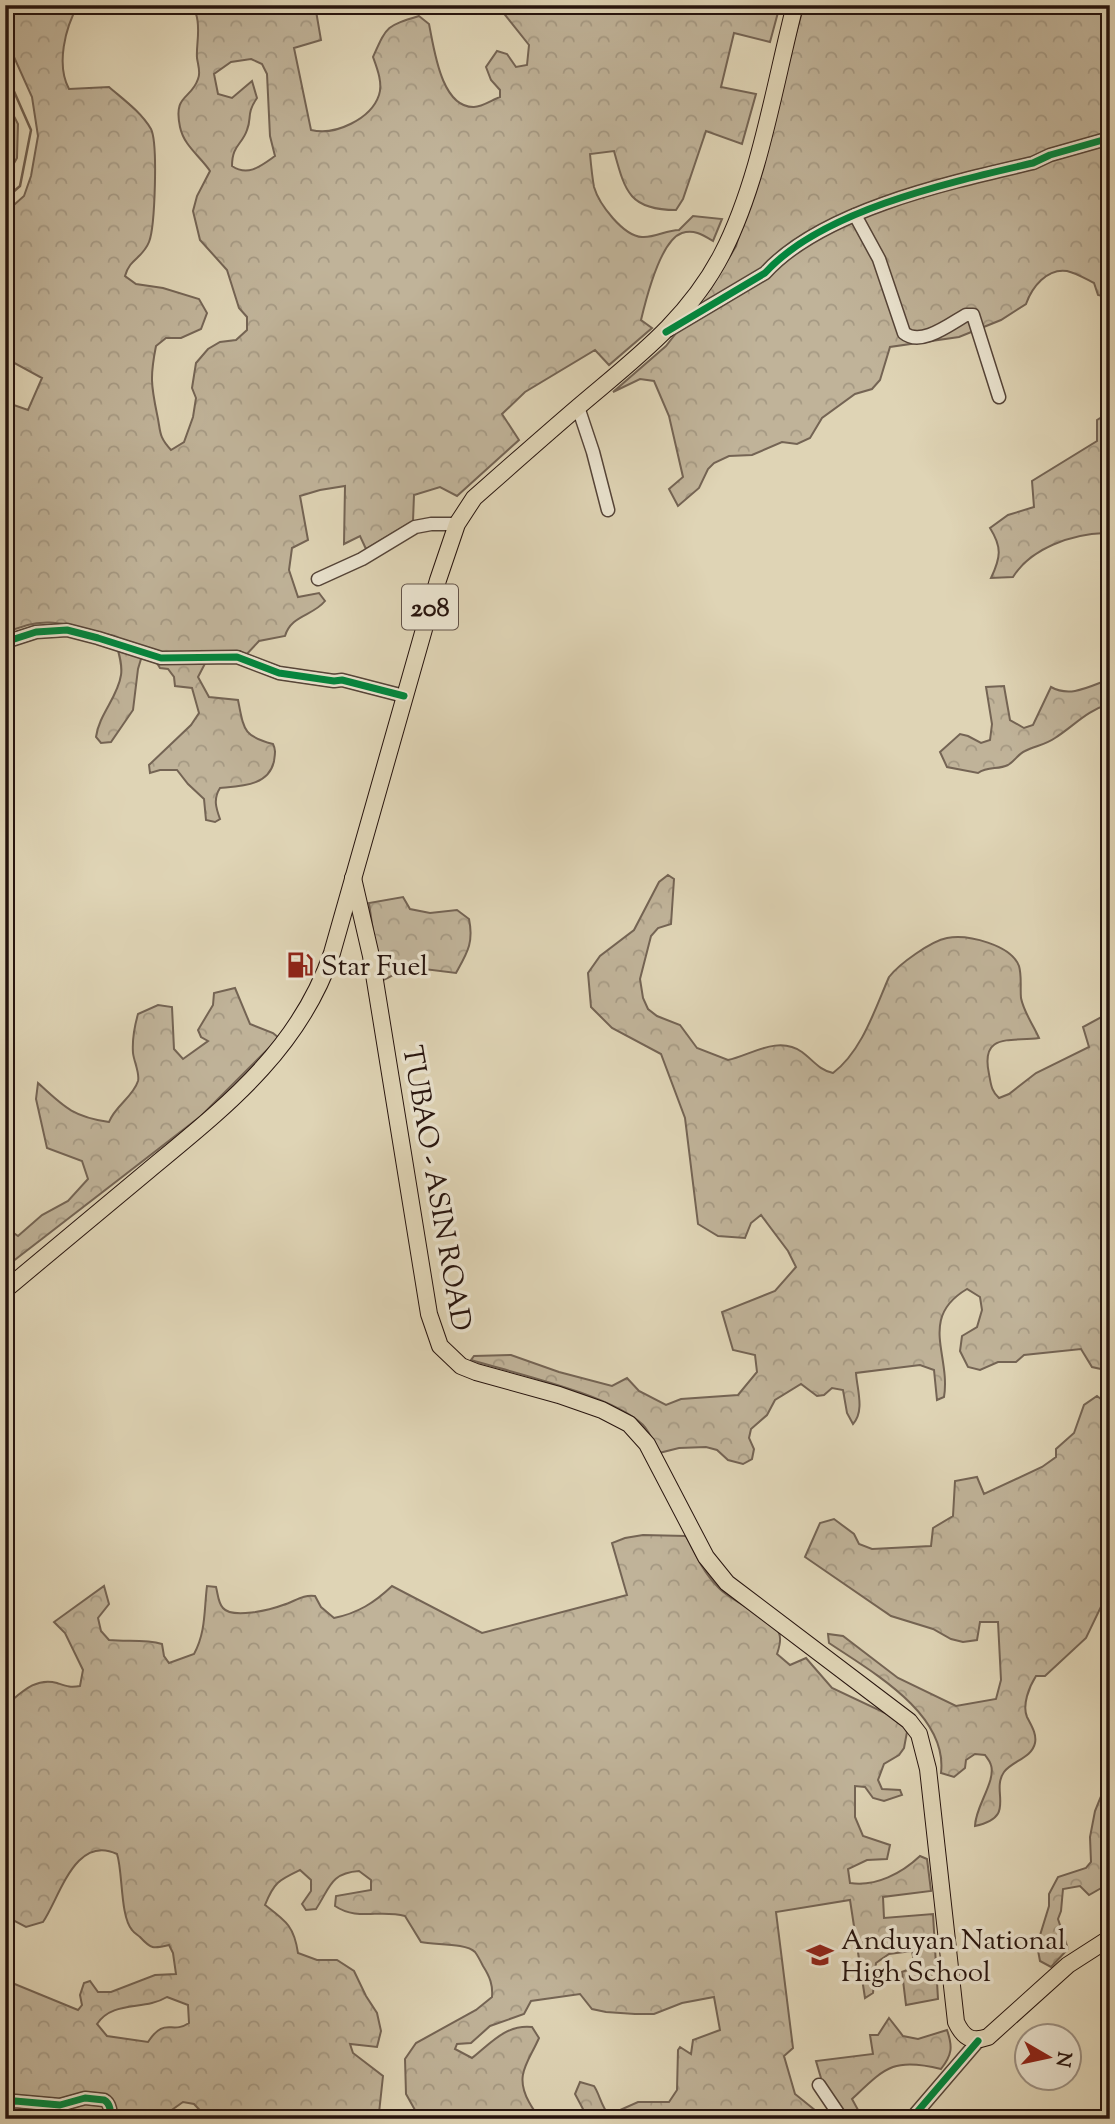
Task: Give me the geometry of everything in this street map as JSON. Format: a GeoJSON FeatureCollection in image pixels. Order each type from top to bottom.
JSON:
{"type":"FeatureCollection","features":[{"type":"Feature","properties":{"kind":"main road","name":"208"},"geometry":{"type":"LineString","coordinates":[[5,1290],[190,1136],[270,1061],[298,1025],[319,986],[332,953],[404,696],[457,524],[474,498],[666,332],[710,275],[733,230],[766,125],[795,5]]}},
{"type":"Feature","properties":{"kind":"main road","name":"TUBAO - ASIN ROAD"},"geometry":{"type":"LineString","coordinates":[[353,878],[371,956],[435,1338],[461,1366],[559,1395],[602,1410],[629,1424],[647,1444],[706,1558],[727,1583],[909,1721],[919,1734],[928,1769],[956,2022],[961,2033],[969,2039],[978,2040]]}},
{"type":"Feature","properties":{"kind":"main road"},"geometry":{"type":"LineString","coordinates":[[978,2040],[988,2037],[1068,1965],[1110,1938]]}},
{"type":"Feature","properties":{"kind":"street"},"geometry":{"type":"LineString","coordinates":[[666,332],[765,273],[777,259],[800,243],[855,215],[889,201],[1033,163],[1050,155],[1110,138]]}},
{"type":"Feature","properties":{"kind":"street"},"geometry":{"type":"LineString","coordinates":[[855,215],[879,259],[904,333],[914,338],[925,336],[965,315],[973,314],[999,397]]}},
{"type":"Feature","properties":{"kind":"street"},"geometry":{"type":"LineString","coordinates":[[578,407],[608,510]]}},
{"type":"Feature","properties":{"kind":"street"},"geometry":{"type":"LineString","coordinates":[[318,579],[362,559],[415,527],[457,524]]}},
{"type":"Feature","properties":{"kind":"street"},"geometry":{"type":"LineString","coordinates":[[5,642],[36,632],[67,630],[161,658],[237,657],[279,673],[342,680],[404,696]]}},
{"type":"Feature","properties":{"kind":"street"},"geometry":{"type":"LineString","coordinates":[[911,2119],[978,2040]]}},
{"type":"Feature","properties":{"kind":"street"},"geometry":{"type":"LineString","coordinates":[[819,2085],[842,2119]]}},
{"type":"Feature","properties":{"kind":"street"},"geometry":{"type":"LineString","coordinates":[[5,2103],[19,2101],[60,2105],[85,2098],[104,2100],[109,2105],[109,2119]]}},
{"type":"Feature","properties":{"kind":"green space"},"geometry":{"type":"Polygon","coordinates":[[[5,5],[78,5],[69,24],[64,47],[63,69],[69,89],[109,87],[137,112],[151,129],[155,167],[151,233],[146,248],[130,265],[125,276],[136,284],[163,288],[199,299],[207,313],[201,329],[181,338],[166,338],[156,346],[152,373],[153,395],[161,433],[171,450],[184,442],[193,417],[196,398],[192,388],[196,363],[208,349],[220,342],[236,340],[247,330],[247,317],[239,308],[227,270],[200,240],[193,211],[197,196],[210,171],[185,140],[178,116],[181,103],[195,86],[199,74],[197,19],[190,5],[315,5],[321,40],[294,48],[311,130],[320,131],[351,124],[375,104],[380,86],[373,57],[381,39],[394,25],[419,16],[429,24],[437,61],[447,88],[463,105],[474,107],[500,97],[500,90],[491,80],[486,67],[497,51],[507,54],[516,67],[527,65],[529,45],[502,11],[501,5],[780,5],[770,42],[734,33],[721,87],[756,94],[742,144],[706,131],[683,199],[676,210],[648,206],[632,196],[622,177],[614,151],[590,154],[594,187],[601,202],[620,225],[635,235],[647,237],[679,230],[693,216],[722,219],[713,241],[698,233],[686,232],[674,238],[667,247],[656,271],[641,320],[652,328],[609,365],[595,350],[525,392],[502,414],[519,440],[457,496],[440,487],[414,495],[413,521],[366,549],[360,536],[344,544],[345,486],[300,496],[308,540],[292,548],[289,570],[298,597],[319,593],[325,601],[292,624],[285,636],[259,641],[246,655],[240,651],[210,654],[198,677],[209,697],[238,700],[246,730],[256,738],[273,744],[275,750],[271,769],[260,780],[220,788],[216,807],[220,819],[215,822],[206,820],[204,799],[177,770],[150,773],[149,765],[191,725],[199,713],[192,688],[175,686],[174,677],[168,669],[160,668],[149,650],[144,649],[138,669],[133,710],[111,742],[101,743],[96,737],[98,729],[121,675],[114,636],[59,623],[33,624],[5,634],[5,402],[28,410],[42,378],[5,358],[5,213],[24,196],[31,176],[38,136],[32,97],[5,37],[5,5]],[[251,59],[231,62],[214,74],[218,94],[232,98],[252,81],[257,98],[247,130],[232,159],[232,166],[238,169],[254,169],[275,156],[270,136],[267,74],[262,64],[251,59]]]}},
{"type":"Feature","properties":{"kind":"green space"},"geometry":{"type":"Polygon","coordinates":[[[804,5],[1110,5],[1110,282],[1106,297],[1098,295],[1094,283],[1067,271],[1053,272],[1036,285],[1026,304],[1001,320],[959,337],[890,347],[880,380],[872,389],[855,394],[822,418],[810,438],[797,444],[782,442],[752,455],[729,456],[714,463],[699,488],[678,506],[669,489],[683,477],[669,416],[654,381],[640,379],[613,392],[666,346],[711,288],[736,246],[804,5]]]}},
{"type":"Feature","properties":{"kind":"green space"},"geometry":{"type":"Polygon","coordinates":[[[5,99],[18,124],[17,158],[5,179],[5,99]]]}},
{"type":"Feature","properties":{"kind":"green space"},"geometry":{"type":"Polygon","coordinates":[[[1110,412],[1110,548],[1105,533],[1079,536],[1053,544],[1041,551],[1030,558],[1013,577],[991,578],[999,552],[990,528],[1008,515],[1034,507],[1032,481],[1097,441],[1097,420],[1110,412]]]}},
{"type":"Feature","properties":{"kind":"green space"},"geometry":{"type":"Polygon","coordinates":[[[1110,679],[1110,704],[1087,714],[1051,740],[1023,752],[1008,765],[978,773],[947,767],[940,752],[960,734],[981,743],[990,740],[992,724],[986,687],[1004,686],[1010,720],[1024,728],[1033,725],[1051,687],[1073,691],[1110,679]]]}},
{"type":"Feature","properties":{"kind":"green space"},"geometry":{"type":"Polygon","coordinates":[[[668,875],[674,879],[671,924],[658,928],[651,936],[640,979],[643,998],[648,1009],[657,1016],[680,1025],[697,1048],[728,1060],[784,1045],[802,1052],[820,1067],[833,1073],[860,1041],[889,977],[916,954],[947,938],[966,938],[988,943],[1007,952],[1019,966],[1022,1003],[1039,1038],[1000,1042],[993,1045],[989,1051],[987,1061],[991,1084],[999,1098],[1009,1094],[1036,1073],[1089,1047],[1083,1027],[1107,1014],[1110,1019],[1110,1371],[1092,1367],[1081,1349],[1024,1355],[1016,1362],[998,1362],[980,1370],[968,1367],[960,1351],[962,1336],[977,1327],[982,1310],[980,1297],[967,1289],[952,1300],[940,1325],[944,1397],[937,1400],[934,1370],[920,1365],[856,1373],[859,1413],[853,1424],[847,1413],[843,1390],[832,1388],[824,1395],[817,1396],[801,1384],[775,1400],[767,1415],[751,1429],[749,1438],[754,1449],[752,1459],[743,1464],[728,1460],[717,1450],[706,1447],[679,1448],[659,1453],[643,1425],[609,1404],[562,1386],[471,1360],[474,1356],[511,1355],[559,1372],[612,1386],[627,1378],[639,1391],[666,1405],[681,1399],[738,1395],[757,1372],[755,1355],[733,1350],[722,1312],[775,1291],[796,1267],[788,1251],[761,1215],[751,1223],[745,1238],[718,1236],[698,1224],[685,1118],[661,1054],[612,1028],[591,1007],[588,973],[600,956],[634,930],[659,882],[668,875]]]}},
{"type":"Feature","properties":{"kind":"green space"},"geometry":{"type":"Polygon","coordinates":[[[403,897],[410,909],[430,913],[457,910],[469,919],[470,941],[456,973],[408,967],[380,981],[369,903],[403,897]]]}},
{"type":"Feature","properties":{"kind":"green space"},"geometry":{"type":"Polygon","coordinates":[[[235,988],[250,1024],[279,1038],[201,1116],[12,1262],[5,1262],[5,1193],[11,1189],[8,1229],[18,1236],[42,1215],[68,1201],[88,1179],[82,1161],[47,1148],[36,1099],[38,1083],[70,1110],[109,1122],[138,1081],[133,1048],[138,1014],[158,1005],[172,1007],[174,1049],[183,1059],[208,1041],[201,1037],[198,1030],[213,1005],[214,993],[235,988]]]}},
{"type":"Feature","properties":{"kind":"green space"},"geometry":{"type":"Polygon","coordinates":[[[1097,1396],[1110,1406],[1110,1573],[1106,1574],[1110,1588],[1086,1638],[1045,1676],[1036,1676],[1033,1680],[1025,1707],[1035,1743],[1026,1756],[1004,1772],[1000,1780],[1000,1803],[996,1817],[975,1826],[992,1772],[991,1764],[985,1755],[975,1754],[966,1760],[965,1768],[954,1777],[941,1773],[940,1752],[932,1732],[920,1714],[885,1681],[829,1643],[828,1634],[843,1636],[898,1678],[956,1706],[996,1699],[1001,1680],[998,1622],[980,1622],[977,1640],[963,1642],[951,1639],[933,1629],[891,1616],[805,1557],[820,1523],[834,1519],[854,1534],[859,1544],[872,1549],[931,1546],[933,1528],[953,1516],[955,1481],[977,1477],[984,1494],[1042,1467],[1056,1457],[1056,1449],[1074,1433],[1084,1405],[1097,1396]]]}},
{"type":"Feature","properties":{"kind":"green space"},"geometry":{"type":"Polygon","coordinates":[[[643,1535],[686,1536],[713,1582],[724,1593],[774,1626],[780,1638],[777,1654],[790,1665],[806,1658],[832,1688],[898,1719],[907,1732],[904,1748],[899,1755],[884,1764],[878,1780],[882,1789],[900,1790],[902,1795],[884,1801],[873,1798],[865,1787],[855,1786],[855,1817],[863,1836],[890,1845],[887,1859],[867,1860],[848,1869],[850,1883],[869,1883],[897,1873],[920,1856],[927,1859],[931,1891],[883,1897],[884,1918],[933,1914],[938,1999],[906,2005],[902,1972],[915,1967],[912,1951],[889,1954],[876,1963],[873,1993],[865,1998],[850,1900],[776,1912],[793,2048],[784,2056],[795,2094],[826,2119],[547,2119],[583,2109],[575,2094],[580,2082],[594,2086],[609,2115],[638,2102],[669,2102],[677,2090],[680,2047],[691,2054],[693,2040],[720,2030],[714,1997],[682,2003],[654,2014],[635,2014],[592,2009],[580,1994],[531,2001],[524,2014],[490,2026],[471,2043],[457,2044],[455,2049],[472,2058],[506,2032],[532,2027],[539,2038],[524,2069],[523,2084],[532,2108],[545,2119],[505,2119],[503,2115],[491,2115],[486,2119],[420,2119],[406,2094],[405,2059],[416,2043],[476,2010],[492,1997],[488,1974],[471,1949],[421,1942],[405,1916],[352,1913],[335,1906],[336,1896],[371,1890],[371,1880],[359,1871],[336,1878],[316,1909],[306,1910],[302,1904],[311,1891],[311,1880],[300,1870],[278,1883],[265,1905],[288,1925],[298,1953],[317,1960],[337,1960],[354,1971],[377,2013],[381,2031],[377,2047],[350,2044],[353,2053],[383,2076],[379,2113],[382,2119],[208,2119],[194,2104],[183,2102],[159,2119],[5,2119],[5,1980],[78,2010],[82,2005],[80,1995],[84,1983],[90,1981],[98,1992],[111,1992],[155,1975],[176,1974],[169,1945],[150,1946],[128,1923],[117,1854],[102,1850],[90,1853],[80,1860],[63,1884],[43,1922],[26,1927],[5,1916],[5,1706],[29,1687],[42,1682],[80,1686],[83,1670],[65,1633],[54,1622],[104,1586],[109,1604],[98,1618],[101,1631],[109,1640],[162,1644],[164,1656],[169,1663],[194,1654],[198,1646],[203,1629],[207,1586],[216,1587],[220,1604],[234,1613],[261,1611],[303,1597],[315,1596],[321,1607],[334,1618],[365,1606],[392,1586],[482,1633],[627,1595],[612,1543],[643,1535]],[[167,1997],[149,2004],[111,2012],[97,2024],[107,2036],[148,2042],[159,2030],[189,2023],[188,2005],[167,1997]]]}},
{"type":"Feature","properties":{"kind":"green space"},"geometry":{"type":"Polygon","coordinates":[[[1110,1774],[1110,1883],[1089,1895],[1080,1886],[1063,1889],[1058,1919],[1068,1949],[1051,1967],[1040,1961],[1037,1945],[1049,1906],[1049,1894],[1058,1877],[1086,1868],[1091,1862],[1090,1837],[1095,1811],[1110,1774]]]}},
{"type":"Feature","properties":{"kind":"green space"},"geometry":{"type":"Polygon","coordinates":[[[889,2018],[903,2036],[918,2039],[947,2030],[951,2046],[947,2059],[941,2069],[911,2064],[891,2068],[852,2099],[863,2119],[833,2119],[816,2061],[873,2054],[870,2035],[878,2035],[889,2018]]]}},
{"type":"Feature","properties":{"kind":"waterway"},"geometry":{"type":"LineString","coordinates":[[5,71],[31,130],[20,186],[5,199]]}},
{"type":"Feature","properties":{"kind":"cycle path"},"geometry":{"type":"LineString","coordinates":[[666,332],[765,273],[790,251],[819,232],[853,216],[927,190],[1033,163],[1050,155],[1110,138]]}},
{"type":"Feature","properties":{"kind":"cycle path"},"geometry":{"type":"LineString","coordinates":[[5,642],[36,632],[67,630],[161,658],[237,657],[279,673],[342,680],[404,696]]}},
{"type":"Feature","properties":{"kind":"cycle path"},"geometry":{"type":"LineString","coordinates":[[911,2119],[978,2041]]}},
{"type":"Feature","properties":{"kind":"cycle path"},"geometry":{"type":"LineString","coordinates":[[5,2103],[15,2101],[60,2105],[85,2098],[104,2100],[110,2108],[109,2119]]}},
{"type":"Feature","properties":{"kind":"place","name":"Star Fuel"},"geometry":{"type":"Point","coordinates":[300,965]}},
{"type":"Feature","properties":{"kind":"place","name":"Anduyan National High School"},"geometry":{"type":"Point","coordinates":[820,1955]}}]}
